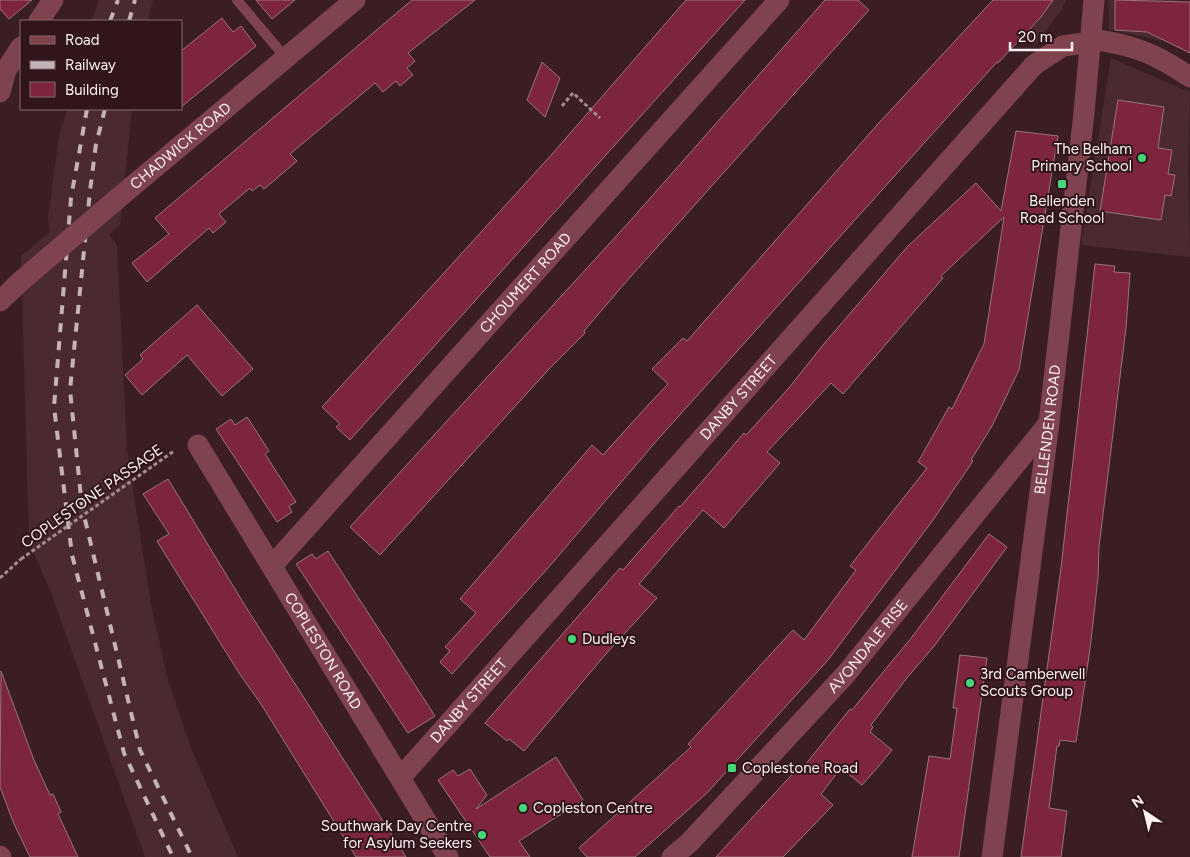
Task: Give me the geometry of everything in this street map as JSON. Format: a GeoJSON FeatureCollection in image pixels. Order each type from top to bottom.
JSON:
{"type":"FeatureCollection","features":[{"type":"Feature","properties":{"kind":"street"},"geometry":{"type":"LineString","coordinates":[[39,20],[53,0]]}},
{"type":"Feature","properties":{"kind":"street","name":"CHADWICK ROAD"},"geometry":{"type":"LineString","coordinates":[[7,290],[355,0]]}},
{"type":"Feature","properties":{"kind":"street","name":"CHOUMERT ROAD"},"geometry":{"type":"LineString","coordinates":[[272,566],[779,0]]}},
{"type":"Feature","properties":{"kind":"street","name":"BELLENDEN ROAD"},"geometry":{"type":"LineString","coordinates":[[992,857],[1049,423],[1094,0]]}},
{"type":"Feature","properties":{"kind":"street","name":"DANBY STREET"},"geometry":{"type":"LineString","coordinates":[[401,776],[1034,65],[1063,46],[1091,41],[1145,50],[1162,58],[1190,77]]}},
{"type":"Feature","properties":{"kind":"street"},"geometry":{"type":"LineString","coordinates":[[0,92],[6,70],[20,49]]}},
{"type":"Feature","properties":{"kind":"street","name":"AVONDALE RISE"},"geometry":{"type":"LineString","coordinates":[[672,857],[689,843],[846,674],[1049,423]]}},
{"type":"Feature","properties":{"kind":"street","name":"COPLESTON ROAD"},"geometry":{"type":"LineString","coordinates":[[198,445],[401,776],[448,857]]}},
{"type":"Feature","properties":{"kind":"lane"},"geometry":{"type":"LineString","coordinates":[[237,0],[285,57]]}},
{"type":"Feature","properties":{"kind":"path"},"geometry":{"type":"LineString","coordinates":[[562,106],[573,94],[600,118]]}},
{"type":"Feature","properties":{"kind":"path","name":"COPLESTONE PASSAGE"},"geometry":{"type":"LineString","coordinates":[[0,578],[21,560],[174,452]]}},
{"type":"Feature","properties":{"kind":"shaded area"},"geometry":{"type":"Polygon","coordinates":[[[99,0],[153,0],[148,20],[92,20],[99,0]]]}},
{"type":"Feature","properties":{"kind":"shaded area"},"geometry":{"type":"Polygon","coordinates":[[[995,0],[1066,0],[1062,9],[1035,45],[991,6],[995,0]]]}},
{"type":"Feature","properties":{"kind":"shaded area"},"geometry":{"type":"Polygon","coordinates":[[[1108,0],[1177,0],[1162,41],[1109,29],[1108,0]]]}},
{"type":"Feature","properties":{"kind":"shaded area","name":"The Belham Primary School"},"geometry":{"type":"Polygon","coordinates":[[[1111,58],[1190,92],[1188,168],[1190,257],[1081,245],[1111,58]]]}},
{"type":"Feature","properties":{"kind":"shaded area"},"geometry":{"type":"Polygon","coordinates":[[[67,110],[132,110],[120,225],[109,234],[117,245],[127,451],[152,610],[168,680],[191,748],[238,857],[145,857],[53,598],[29,541],[21,256],[50,232],[48,217],[59,137],[67,110]]]}},
{"type":"Feature","properties":{"kind":"building"},"geometry":{"type":"Polygon","coordinates":[[[0,0],[32,0],[9,19],[0,9],[0,0]]]}},
{"type":"Feature","properties":{"kind":"building"},"geometry":{"type":"Polygon","coordinates":[[[256,0],[295,0],[272,19],[256,0]]]}},
{"type":"Feature","properties":{"kind":"building"},"geometry":{"type":"Polygon","coordinates":[[[412,0],[475,0],[408,53],[415,61],[407,68],[413,75],[400,86],[396,81],[383,92],[375,83],[290,154],[297,161],[264,189],[260,185],[252,191],[250,188],[219,214],[226,222],[213,233],[209,228],[147,282],[132,263],[169,234],[155,218],[412,0]]]}},
{"type":"Feature","properties":{"kind":"building"},"geometry":{"type":"Polygon","coordinates":[[[686,0],[745,0],[350,440],[336,427],[340,424],[322,407],[553,153],[686,0]]]}},
{"type":"Feature","properties":{"kind":"building"},"geometry":{"type":"Polygon","coordinates":[[[825,0],[858,0],[869,10],[625,283],[584,331],[585,333],[549,369],[380,555],[350,527],[630,221],[825,0]]]}},
{"type":"Feature","properties":{"kind":"building"},"geometry":{"type":"Polygon","coordinates":[[[993,0],[1053,0],[1041,17],[997,62],[659,438],[548,568],[452,674],[440,662],[450,651],[445,647],[476,613],[460,599],[592,445],[603,455],[668,384],[652,369],[683,338],[687,341],[877,125],[993,0]]]}},
{"type":"Feature","properties":{"kind":"building"},"geometry":{"type":"Polygon","coordinates":[[[1115,0],[1190,2],[1190,53],[1147,32],[1115,30],[1115,0]]]}},
{"type":"Feature","properties":{"kind":"building"},"geometry":{"type":"Polygon","coordinates":[[[222,18],[233,32],[241,26],[256,46],[182,106],[182,50],[222,18]]]}},
{"type":"Feature","properties":{"kind":"building"},"geometry":{"type":"Polygon","coordinates":[[[542,62],[560,78],[545,117],[527,100],[542,62]]]}},
{"type":"Feature","properties":{"kind":"building"},"geometry":{"type":"Polygon","coordinates":[[[1118,100],[1164,107],[1158,148],[1172,150],[1168,174],[1175,175],[1171,196],[1165,195],[1161,220],[1100,211],[1118,100]]]}},
{"type":"Feature","properties":{"kind":"building"},"geometry":{"type":"Polygon","coordinates":[[[1016,131],[1058,136],[1019,370],[992,426],[971,460],[973,461],[933,520],[828,660],[707,793],[635,857],[587,857],[579,848],[691,747],[688,744],[793,630],[804,640],[856,570],[850,566],[927,468],[918,462],[949,407],[952,409],[984,344],[1004,217],[941,276],[943,278],[843,394],[831,383],[767,452],[780,463],[724,528],[703,510],[639,584],[657,598],[605,655],[524,751],[509,739],[507,741],[485,723],[620,568],[623,570],[744,433],[746,435],[788,389],[908,246],[976,183],[1001,211],[1016,131]]]}},
{"type":"Feature","properties":{"kind":"building"},"geometry":{"type":"Polygon","coordinates":[[[1095,264],[1115,266],[1114,272],[1130,273],[1126,328],[1099,547],[1098,578],[1090,649],[1076,742],[1060,740],[1059,746],[1057,746],[1049,808],[1067,811],[1061,857],[1021,857],[1061,568],[1095,264]]]}},
{"type":"Feature","properties":{"kind":"building"},"geometry":{"type":"Polygon","coordinates":[[[197,305],[253,369],[222,396],[187,355],[142,395],[125,375],[143,359],[140,355],[197,305]]]}},
{"type":"Feature","properties":{"kind":"building"},"geometry":{"type":"Polygon","coordinates":[[[247,417],[269,451],[265,454],[296,502],[289,506],[292,512],[277,522],[216,429],[231,419],[235,425],[247,417]]]}},
{"type":"Feature","properties":{"kind":"building"},"geometry":{"type":"Polygon","coordinates":[[[168,479],[249,612],[406,857],[356,857],[261,704],[239,673],[157,541],[169,534],[143,494],[168,479]]]}},
{"type":"Feature","properties":{"kind":"building"},"geometry":{"type":"Polygon","coordinates":[[[989,534],[1007,547],[935,645],[871,725],[873,727],[870,732],[892,750],[878,767],[862,785],[841,768],[821,794],[833,805],[783,857],[716,857],[798,768],[801,770],[850,709],[852,710],[912,637],[989,534]]]}},
{"type":"Feature","properties":{"kind":"building"},"geometry":{"type":"Polygon","coordinates":[[[328,551],[435,716],[408,733],[296,564],[312,554],[316,559],[328,551]]]}},
{"type":"Feature","properties":{"kind":"building"},"geometry":{"type":"Polygon","coordinates":[[[960,655],[987,658],[959,857],[912,857],[929,756],[950,759],[957,708],[953,708],[960,655]]]}},
{"type":"Feature","properties":{"kind":"building"},"geometry":{"type":"Polygon","coordinates":[[[1,671],[34,760],[50,795],[53,794],[61,812],[58,814],[78,857],[30,857],[14,824],[0,787],[1,671]]]}},
{"type":"Feature","properties":{"kind":"building","name":"Copleston Centre"},"geometry":{"type":"Polygon","coordinates":[[[556,757],[583,800],[519,841],[530,857],[490,857],[438,780],[453,770],[458,776],[470,769],[487,795],[476,809],[556,757]]]}},
{"type":"Feature","properties":{"kind":"railway"},"geometry":{"type":"LineString","coordinates":[[110,20],[118,0]]}},
{"type":"Feature","properties":{"kind":"railway"},"geometry":{"type":"LineString","coordinates":[[129,20],[135,0]]}},
{"type":"Feature","properties":{"kind":"railway"},"geometry":{"type":"LineString","coordinates":[[87,110],[71,198],[54,407],[72,555],[124,753],[173,857]]}},
{"type":"Feature","properties":{"kind":"railway"},"geometry":{"type":"LineString","coordinates":[[105,110],[96,144],[90,191],[70,390],[82,507],[140,750],[192,857]]}},
{"type":"Feature","properties":{"kind":"place","name":"The Belham Primary School"},"geometry":{"type":"Point","coordinates":[1142,158]}},
{"type":"Feature","properties":{"kind":"place","name":"Bellenden Road School"},"geometry":{"type":"Point","coordinates":[1062,184]}},
{"type":"Feature","properties":{"kind":"place","name":"Dudleys"},"geometry":{"type":"Point","coordinates":[572,639]}},
{"type":"Feature","properties":{"kind":"place","name":"3rd Camberwell Scouts Group"},"geometry":{"type":"Point","coordinates":[970,683]}},
{"type":"Feature","properties":{"kind":"place","name":"Coplestone Road"},"geometry":{"type":"Point","coordinates":[732,768]}},
{"type":"Feature","properties":{"kind":"place","name":"Copleston Centre"},"geometry":{"type":"Point","coordinates":[523,808]}},
{"type":"Feature","properties":{"kind":"place","name":"Southwark Day Centre for Asylum Seekers"},"geometry":{"type":"Point","coordinates":[482,835]}}]}
